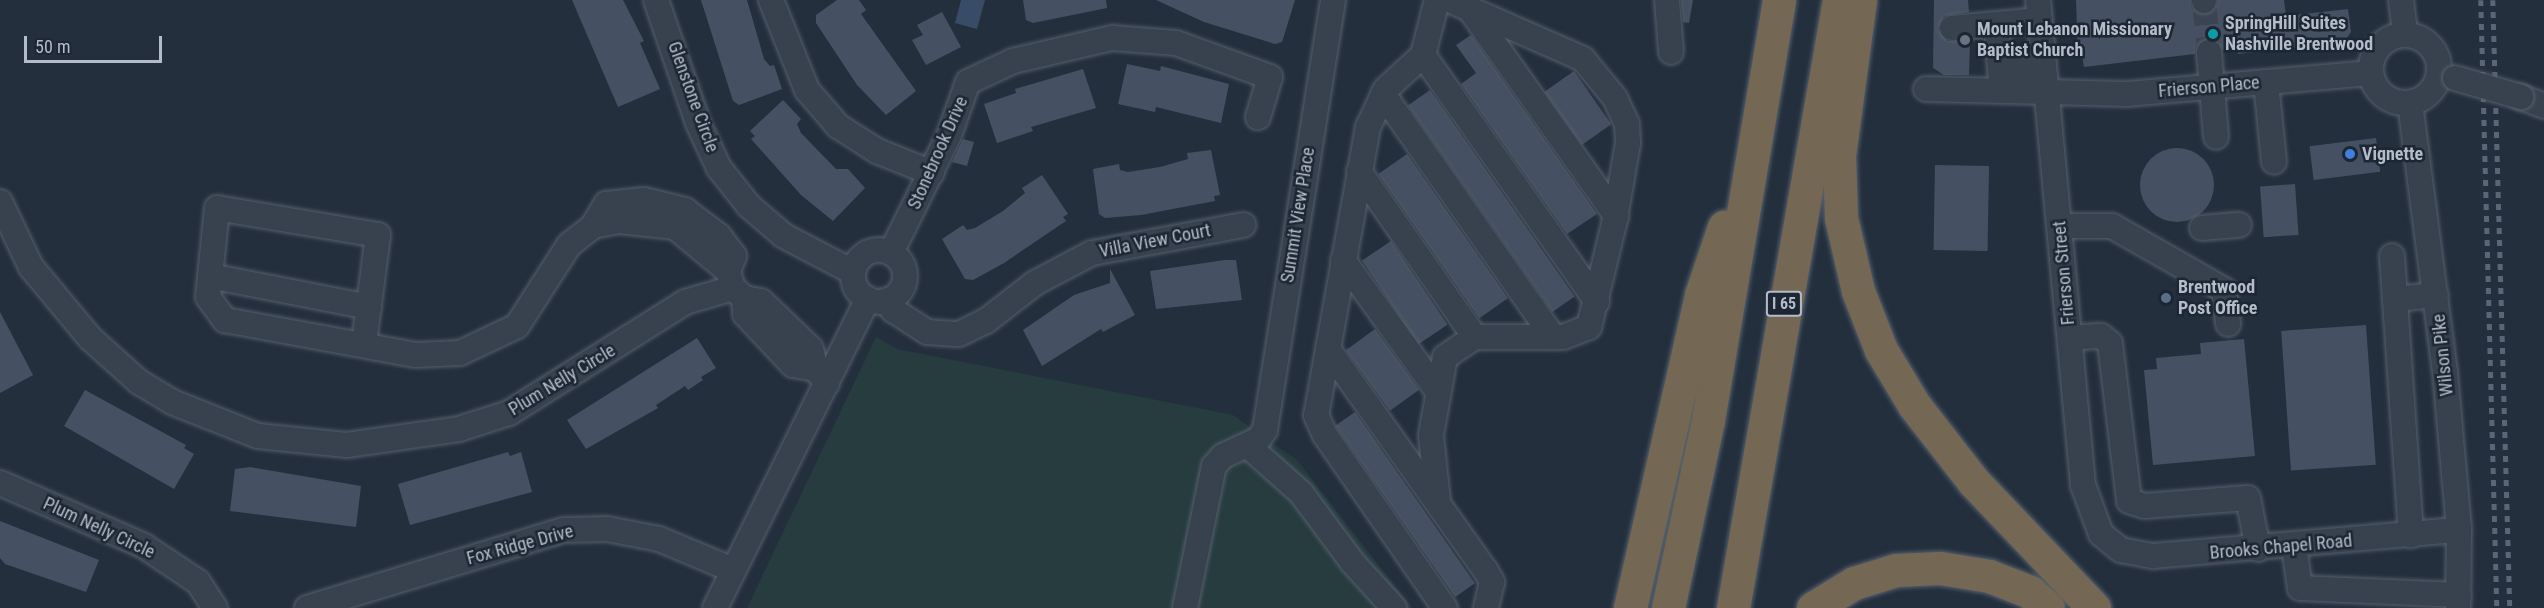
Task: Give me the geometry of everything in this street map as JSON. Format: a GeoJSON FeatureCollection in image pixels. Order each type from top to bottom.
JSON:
{"type":"FeatureCollection","features":[{"type":"Feature","properties":{"kind":"highway"},"geometry":{"type":"LineString","coordinates":[[1668,608],[1708,420],[1779,0]]}},
{"type":"Feature","properties":{"kind":"highway","name":"I 65"},"geometry":{"type":"LineString","coordinates":[[1733,608],[1839,0]]}},
{"type":"Feature","properties":{"kind":"highway"},"geometry":{"type":"LineString","coordinates":[[1860,0],[1839,155],[1841,218],[1858,291],[1881,350],[1914,405],[1974,482],[2094,608]]}},
{"type":"Feature","properties":{"kind":"highway"},"geometry":{"type":"LineString","coordinates":[[1630,608],[1701,295],[1755,134]]}},
{"type":"Feature","properties":{"kind":"highway"},"geometry":{"type":"LineString","coordinates":[[1813,608],[1854,584],[1896,570],[1940,568],[1999,580],[2030,591],[2048,608]]}},
{"type":"Feature","properties":{"kind":"street","name":"Glenstone Circle"},"geometry":{"type":"LineString","coordinates":[[656,0],[698,123],[719,168],[749,207],[784,236],[853,272]]}},
{"type":"Feature","properties":{"kind":"street"},"geometry":{"type":"LineString","coordinates":[[771,0],[807,90],[838,126],[877,151],[932,173]]}},
{"type":"Feature","properties":{"kind":"street","name":"Summit View Place"},"geometry":{"type":"LineString","coordinates":[[1256,437],[1333,0]]}},
{"type":"Feature","properties":{"kind":"street"},"geometry":{"type":"LineString","coordinates":[[1437,0],[1423,55],[1383,94],[1368,127],[1316,415],[1325,435],[1445,608]]}},
{"type":"Feature","properties":{"kind":"street"},"geometry":{"type":"LineString","coordinates":[[1667,0],[1671,52]]}},
{"type":"Feature","properties":{"kind":"street"},"geometry":{"type":"LineString","coordinates":[[2401,0],[2404,35]]}},
{"type":"Feature","properties":{"kind":"street"},"geometry":{"type":"LineString","coordinates":[[1438,501],[1431,435],[1436,389],[1445,357],[1475,337],[1553,337],[1583,332],[1593,321],[1616,216],[1628,134],[1623,114],[1602,80],[1576,54],[1459,4]]}},
{"type":"Feature","properties":{"kind":"street"},"geometry":{"type":"LineString","coordinates":[[1459,4],[1616,216]]}},
{"type":"Feature","properties":{"kind":"street"},"geometry":{"type":"LineString","coordinates":[[1952,28],[1996,24],[2039,10]]}},
{"type":"Feature","properties":{"kind":"street","name":"Frierson Street"},"geometry":{"type":"LineString","coordinates":[[2039,10],[2083,485],[2092,518],[2107,541]]}},
{"type":"Feature","properties":{"kind":"street"},"geometry":{"type":"LineString","coordinates":[[1996,24],[2001,80]]}},
{"type":"Feature","properties":{"kind":"street"},"geometry":{"type":"LineString","coordinates":[[2447,75],[2427,96],[2410,103],[2380,92],[2371,73],[2383,43],[2404,35],[2425,41],[2433,49],[2447,75],[2544,106]]}},
{"type":"Feature","properties":{"kind":"street","name":"Stonebrook Drive"},"geometry":{"type":"LineString","coordinates":[[891,253],[932,173],[968,82],[1013,61],[1112,38],[1176,43],[1270,77],[1258,117]]}},
{"type":"Feature","properties":{"kind":"street"},"geometry":{"type":"LineString","coordinates":[[2209,52],[2216,137]]}},
{"type":"Feature","properties":{"kind":"street"},"geometry":{"type":"LineString","coordinates":[[1423,55],[1597,302]]}},
{"type":"Feature","properties":{"kind":"street"},"geometry":{"type":"LineString","coordinates":[[1926,89],[2001,80],[2044,67]]}},
{"type":"Feature","properties":{"kind":"street","name":"Frierson Place"},"geometry":{"type":"LineString","coordinates":[[2001,80],[2046,92],[2127,94],[2371,73]]}},
{"type":"Feature","properties":{"kind":"street"},"geometry":{"type":"LineString","coordinates":[[2266,82],[2274,162]]}},
{"type":"Feature","properties":{"kind":"street"},"geometry":{"type":"LineString","coordinates":[[1383,94],[1553,337]]}},
{"type":"Feature","properties":{"kind":"street","name":"Wilson Pike"},"geometry":{"type":"LineString","coordinates":[[2410,103],[2436,294],[2459,530],[2458,602]]}},
{"type":"Feature","properties":{"kind":"street"},"geometry":{"type":"LineString","coordinates":[[1359,171],[1475,337]]}},
{"type":"Feature","properties":{"kind":"street"},"geometry":{"type":"LineString","coordinates":[[364,343],[378,235],[217,208],[208,297],[225,320],[364,343],[415,355],[460,353],[517,326],[569,245],[593,226],[606,204],[644,200],[685,210],[718,236],[734,256],[735,286],[745,314],[793,365],[822,376]]}},
{"type":"Feature","properties":{"kind":"street","name":"Plum Nelly Circle"},"geometry":{"type":"LineString","coordinates":[[0,202],[17,244],[45,287],[90,338],[139,382],[233,429],[313,444],[415,439],[509,413],[685,302],[735,286]]}},
{"type":"Feature","properties":{"kind":"street","name":"Villa View Court"},"geometry":{"type":"LineString","coordinates":[[877,300],[927,332],[959,334],[986,321],[1052,273],[1092,253],[1243,225]]}},
{"type":"Feature","properties":{"kind":"street"},"geometry":{"type":"LineString","coordinates":[[2202,228],[2239,225]]}},
{"type":"Feature","properties":{"kind":"street"},"geometry":{"type":"LineString","coordinates":[[2060,226],[2112,226],[2224,290],[2228,324]]}},
{"type":"Feature","properties":{"kind":"street"},"geometry":{"type":"LineString","coordinates":[[715,608],[822,376],[877,300],[899,293],[905,278],[900,261],[891,253],[869,252],[853,272],[856,288],[877,300]]}},
{"type":"Feature","properties":{"kind":"street"},"geometry":{"type":"LineString","coordinates":[[2392,256],[2411,535]]}},
{"type":"Feature","properties":{"kind":"street"},"geometry":{"type":"LineString","coordinates":[[1343,260],[1436,389]]}},
{"type":"Feature","properties":{"kind":"street"},"geometry":{"type":"LineString","coordinates":[[210,276],[369,307]]}},
{"type":"Feature","properties":{"kind":"street"},"geometry":{"type":"LineString","coordinates":[[2395,299],[2436,294]]}},
{"type":"Feature","properties":{"kind":"street"},"geometry":{"type":"LineString","coordinates":[[2070,338],[2101,336],[2110,343],[2129,501],[2144,506],[2248,498],[2258,549]]}},
{"type":"Feature","properties":{"kind":"street"},"geometry":{"type":"LineString","coordinates":[[1328,349],[1438,501],[1492,582],[1486,608]]}},
{"type":"Feature","properties":{"kind":"street"},"geometry":{"type":"LineString","coordinates":[[1185,608],[1214,466],[1223,456],[1256,437],[1353,563],[1394,608]]}},
{"type":"Feature","properties":{"kind":"street","name":"Plum Nelly Circle"},"geometry":{"type":"LineString","coordinates":[[0,483],[144,546],[198,582],[215,608]]}},
{"type":"Feature","properties":{"kind":"street","name":"Fox Ridge Drive"},"geometry":{"type":"LineString","coordinates":[[307,608],[564,530],[607,529],[659,539],[733,570]]}},
{"type":"Feature","properties":{"kind":"street","name":"Brooks Chapel Road"},"geometry":{"type":"LineString","coordinates":[[2107,541],[2130,553],[2153,556],[2294,546],[2459,530]]}},
{"type":"Feature","properties":{"kind":"street"},"geometry":{"type":"LineString","coordinates":[[2294,546],[2300,588],[2458,602]]}},
{"type":"Feature","properties":{"kind":"green space"},"geometry":{"type":"Polygon","coordinates":[[[876,337],[897,349],[1233,415],[1297,460],[1412,608],[747,608],[876,337]]]}},
{"type":"Feature","properties":{"kind":"water"},"geometry":{"type":"Polygon","coordinates":[[[961,0],[985,0],[977,29],[955,23],[961,0]]]}},
{"type":"Feature","properties":{"kind":"building"},"geometry":{"type":"Polygon","coordinates":[[[572,0],[623,0],[644,41],[640,43],[660,89],[618,107],[572,0]]]}},
{"type":"Feature","properties":{"kind":"building"},"geometry":{"type":"Polygon","coordinates":[[[701,0],[747,0],[764,59],[770,66],[774,65],[782,89],[739,105],[733,101],[701,0]]]}},
{"type":"Feature","properties":{"kind":"building"},"geometry":{"type":"Polygon","coordinates":[[[837,0],[859,0],[866,10],[861,14],[916,91],[886,115],[857,85],[816,23],[816,15],[837,0]]]}},
{"type":"Feature","properties":{"kind":"building"},"geometry":{"type":"Polygon","coordinates":[[[1023,0],[1106,0],[1107,8],[1033,23],[1026,20],[1023,0]]]}},
{"type":"Feature","properties":{"kind":"building"},"geometry":{"type":"Polygon","coordinates":[[[1156,0],[1295,0],[1282,42],[1275,44],[1204,22],[1156,0]]]}},
{"type":"Feature","properties":{"kind":"building"},"geometry":{"type":"Polygon","coordinates":[[[1681,0],[1693,0],[1689,23],[1683,22],[1681,0]]]}},
{"type":"Feature","properties":{"kind":"building"},"geometry":{"type":"Polygon","coordinates":[[[1934,0],[1968,0],[1969,12],[1944,16],[1938,29],[1947,41],[1970,41],[1969,75],[1944,75],[1933,68],[1934,0]]]}},
{"type":"Feature","properties":{"kind":"building","name":"SpringHill Suites Nashville Brentwood"},"geometry":{"type":"Polygon","coordinates":[[[2076,0],[2190,0],[2192,9],[2203,15],[2216,9],[2218,0],[2284,0],[2286,16],[2348,9],[2351,32],[2344,42],[2238,54],[2238,49],[2223,51],[2216,39],[2207,38],[2196,45],[2195,54],[2084,67],[2082,55],[2078,55],[2076,0]]]}},
{"type":"Feature","properties":{"kind":"building"},"geometry":{"type":"Polygon","coordinates":[[[942,12],[961,47],[926,65],[912,40],[923,35],[917,25],[942,12]]]}},
{"type":"Feature","properties":{"kind":"building"},"geometry":{"type":"Polygon","coordinates":[[[1471,35],[1597,214],[1567,234],[1461,84],[1476,73],[1456,45],[1471,35]]]}},
{"type":"Feature","properties":{"kind":"building"},"geometry":{"type":"Polygon","coordinates":[[[1127,64],[1160,71],[1161,66],[1229,84],[1221,123],[1156,107],[1155,112],[1118,104],[1127,64]]]}},
{"type":"Feature","properties":{"kind":"building"},"geometry":{"type":"Polygon","coordinates":[[[1083,69],[1096,108],[1031,127],[1033,131],[997,143],[984,104],[1016,93],[1015,89],[1083,69]]]}},
{"type":"Feature","properties":{"kind":"building"},"geometry":{"type":"Polygon","coordinates":[[[1574,71],[1611,124],[1582,145],[1545,92],[1574,71]]]}},
{"type":"Feature","properties":{"kind":"building"},"geometry":{"type":"Polygon","coordinates":[[[1430,90],[1575,296],[1552,312],[1408,105],[1430,90]]]}},
{"type":"Feature","properties":{"kind":"building"},"geometry":{"type":"Polygon","coordinates":[[[783,100],[801,119],[797,124],[801,133],[836,169],[848,169],[865,188],[833,221],[801,195],[751,139],[755,136],[750,131],[783,100]]]}},
{"type":"Feature","properties":{"kind":"building"},"geometry":{"type":"Polygon","coordinates":[[[2376,138],[2380,172],[2314,180],[2309,146],[2376,138]]]}},
{"type":"Feature","properties":{"kind":"building"},"geometry":{"type":"Polygon","coordinates":[[[963,139],[974,142],[967,166],[952,162],[963,139]]]}},
{"type":"Feature","properties":{"kind":"building"},"geometry":{"type":"Polygon","coordinates":[[[2177,148],[2198,154],[2208,164],[2214,185],[2208,206],[2198,216],[2177,222],[2156,216],[2146,206],[2140,185],[2146,164],[2156,154],[2177,148]]]}},
{"type":"Feature","properties":{"kind":"building"},"geometry":{"type":"Polygon","coordinates":[[[1211,150],[1220,195],[1214,196],[1215,201],[1141,215],[1105,218],[1099,214],[1093,169],[1119,164],[1120,170],[1128,172],[1160,167],[1188,159],[1187,153],[1211,150]]]}},
{"type":"Feature","properties":{"kind":"building"},"geometry":{"type":"Polygon","coordinates":[[[1407,154],[1508,298],[1479,318],[1378,174],[1407,154]]]}},
{"type":"Feature","properties":{"kind":"building"},"geometry":{"type":"Polygon","coordinates":[[[1935,165],[1989,166],[1988,251],[1934,250],[1935,165]]]}},
{"type":"Feature","properties":{"kind":"building"},"geometry":{"type":"Polygon","coordinates":[[[1042,175],[1068,214],[1063,217],[1066,221],[1004,263],[973,280],[965,279],[942,239],[963,225],[967,230],[975,228],[1003,211],[1025,193],[1022,188],[1042,175]]]}},
{"type":"Feature","properties":{"kind":"building"},"geometry":{"type":"Polygon","coordinates":[[[2295,184],[2299,235],[2264,237],[2260,186],[2295,184]]]}},
{"type":"Feature","properties":{"kind":"building"},"geometry":{"type":"Polygon","coordinates":[[[1391,241],[1447,325],[1418,344],[1362,261],[1391,241]]]}},
{"type":"Feature","properties":{"kind":"building"},"geometry":{"type":"Polygon","coordinates":[[[1236,260],[1242,300],[1156,309],[1150,271],[1236,260]]]}},
{"type":"Feature","properties":{"kind":"building"},"geometry":{"type":"Polygon","coordinates":[[[1110,269],[1135,315],[1103,332],[1101,329],[1042,366],[1023,330],[1074,295],[1110,283],[1110,269]]]}},
{"type":"Feature","properties":{"kind":"building"},"geometry":{"type":"Polygon","coordinates":[[[0,312],[33,375],[0,393],[0,312]]]}},
{"type":"Feature","properties":{"kind":"building"},"geometry":{"type":"Polygon","coordinates":[[[2366,325],[2376,465],[2291,471],[2281,331],[2366,325]]]}},
{"type":"Feature","properties":{"kind":"building"},"geometry":{"type":"Polygon","coordinates":[[[1375,329],[1419,390],[1390,411],[1346,350],[1375,329]]]}},
{"type":"Feature","properties":{"kind":"building"},"geometry":{"type":"Polygon","coordinates":[[[697,338],[716,368],[701,377],[703,380],[688,390],[685,386],[656,405],[658,408],[586,449],[567,420],[697,338]]]}},
{"type":"Feature","properties":{"kind":"building"},"geometry":{"type":"Polygon","coordinates":[[[2244,339],[2255,456],[2153,465],[2144,370],[2157,369],[2156,358],[2201,354],[2200,343],[2244,339]]]}},
{"type":"Feature","properties":{"kind":"building"},"geometry":{"type":"Polygon","coordinates":[[[85,390],[186,445],[184,448],[194,454],[174,489],[64,426],[85,390]]]}},
{"type":"Feature","properties":{"kind":"building"},"geometry":{"type":"Polygon","coordinates":[[[1355,412],[1475,583],[1455,597],[1335,426],[1355,412]]]}},
{"type":"Feature","properties":{"kind":"building"},"geometry":{"type":"Polygon","coordinates":[[[508,452],[510,456],[521,452],[532,492],[410,525],[398,484],[508,452]]]}},
{"type":"Feature","properties":{"kind":"building"},"geometry":{"type":"Polygon","coordinates":[[[250,467],[361,486],[356,527],[230,511],[235,469],[250,467]]]}},
{"type":"Feature","properties":{"kind":"building"},"geometry":{"type":"Polygon","coordinates":[[[0,521],[99,560],[86,592],[5,564],[0,558],[0,521]]]}},
{"type":"Feature","properties":{"kind":"tunnel"},"geometry":{"type":"LineString","coordinates":[[2204,1],[2209,52]]}},
{"type":"Feature","properties":{"kind":"railway"},"geometry":{"type":"LineString","coordinates":[[2481,0],[2497,608]]}},
{"type":"Feature","properties":{"kind":"railway"},"geometry":{"type":"LineString","coordinates":[[2493,0],[2510,608]]}},
{"type":"Feature","properties":{"kind":"place","name":"SpringHill Suites Nashville Brentwood"},"geometry":{"type":"Point","coordinates":[2213,34]}},
{"type":"Feature","properties":{"kind":"place","name":"Mount Lebanon Missionary Baptist Church"},"geometry":{"type":"Point","coordinates":[1965,40]}},
{"type":"Feature","properties":{"kind":"place","name":"Vignette"},"geometry":{"type":"Point","coordinates":[2350,154]}},
{"type":"Feature","properties":{"kind":"place","name":"Brentwood Post Office"},"geometry":{"type":"Point","coordinates":[2166,298]}}]}
